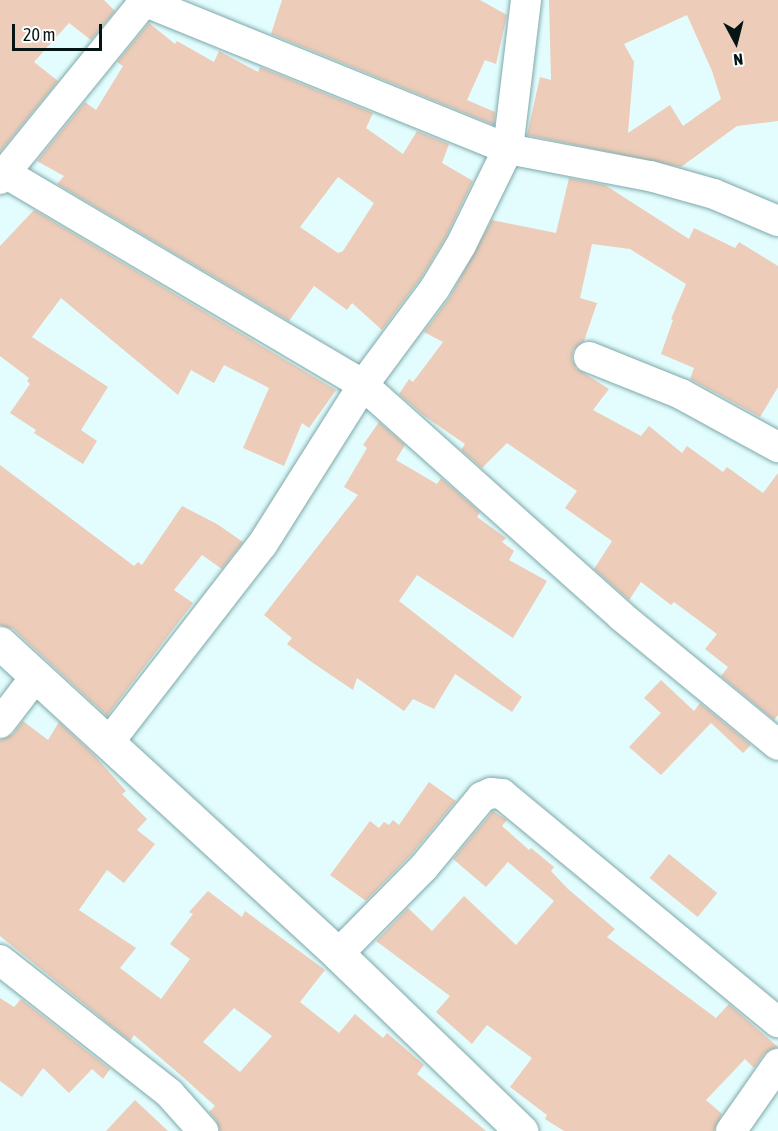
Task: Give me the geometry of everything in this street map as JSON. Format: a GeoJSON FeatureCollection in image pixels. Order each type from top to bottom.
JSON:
{"type":"FeatureCollection","features":[{"type":"Feature","properties":{"kind":"main road"},"geometry":{"type":"LineString","coordinates":[[0,643],[338,954],[521,1131]]}},
{"type":"Feature","properties":{"kind":"street"},"geometry":{"type":"LineString","coordinates":[[109,742],[262,545],[363,385],[435,288],[461,245],[508,149],[526,0]]}},
{"type":"Feature","properties":{"kind":"street"},"geometry":{"type":"LineString","coordinates":[[778,221],[714,194],[650,176],[508,149],[143,1],[2,174],[363,385],[603,600],[778,745]]}},
{"type":"Feature","properties":{"kind":"street"},"geometry":{"type":"LineString","coordinates":[[589,357],[681,394],[778,447]]}},
{"type":"Feature","properties":{"kind":"street"},"geometry":{"type":"LineString","coordinates":[[0,723],[36,676]]}},
{"type":"Feature","properties":{"kind":"street"},"geometry":{"type":"LineString","coordinates":[[338,954],[424,867],[482,797],[491,793],[502,794],[778,1022]]}},
{"type":"Feature","properties":{"kind":"street"},"geometry":{"type":"LineString","coordinates":[[0,960],[170,1094],[203,1131]]}},
{"type":"Feature","properties":{"kind":"street"},"geometry":{"type":"LineString","coordinates":[[731,1131],[778,1064]]}},
{"type":"Feature","properties":{"kind":"building"},"geometry":{"type":"Polygon","coordinates":[[[0,0],[104,0],[115,11],[91,40],[69,23],[34,62],[58,81],[0,152],[0,0]]]}},
{"type":"Feature","properties":{"kind":"building"},"geometry":{"type":"Polygon","coordinates":[[[282,0],[480,0],[507,15],[496,64],[485,60],[467,100],[495,112],[494,125],[271,34],[282,0]]]}},
{"type":"Feature","properties":{"kind":"building"},"geometry":{"type":"Polygon","coordinates":[[[549,0],[778,0],[778,121],[737,126],[681,167],[527,135],[540,77],[551,80],[549,0]],[[687,15],[624,44],[634,62],[628,133],[670,105],[683,126],[721,99],[712,71],[687,15]]]}},
{"type":"Feature","properties":{"kind":"building"},"geometry":{"type":"Polygon","coordinates":[[[149,23],[175,44],[177,41],[214,62],[219,51],[258,72],[260,67],[373,113],[366,128],[403,154],[417,131],[449,144],[442,163],[473,181],[446,237],[421,278],[382,330],[352,303],[347,310],[314,286],[289,321],[57,184],[64,176],[37,161],[85,102],[96,110],[123,66],[117,62],[149,23]],[[338,177],[300,227],[338,253],[343,251],[374,203],[338,177]]]}},
{"type":"Feature","properties":{"kind":"building"},"geometry":{"type":"Polygon","coordinates":[[[569,178],[605,185],[689,239],[694,228],[735,248],[739,242],[778,266],[778,387],[760,417],[690,379],[694,368],[661,354],[673,320],[671,319],[686,284],[630,249],[592,244],[580,298],[597,303],[584,341],[573,350],[572,359],[576,368],[609,389],[593,410],[641,436],[649,426],[682,453],[687,446],[723,472],[727,467],[763,493],[778,473],[778,715],[774,720],[721,676],[728,667],[705,649],[717,634],[674,602],[671,605],[641,582],[629,600],[594,569],[612,541],[565,508],[577,491],[507,443],[482,468],[461,450],[465,444],[423,415],[399,394],[409,379],[413,382],[443,342],[424,332],[450,297],[492,220],[556,233],[569,178]]]}},
{"type":"Feature","properties":{"kind":"building"},"geometry":{"type":"Polygon","coordinates":[[[34,210],[336,390],[309,428],[302,423],[284,466],[243,448],[269,388],[224,365],[214,383],[191,370],[178,395],[61,298],[32,337],[108,387],[81,430],[97,441],[83,464],[34,433],[36,430],[10,413],[30,384],[27,381],[29,378],[0,356],[0,246],[34,210]]]}},
{"type":"Feature","properties":{"kind":"building"},"geometry":{"type":"Polygon","coordinates":[[[379,422],[405,445],[396,460],[437,484],[441,478],[480,512],[477,517],[506,538],[502,542],[514,551],[509,560],[547,581],[513,638],[417,575],[399,601],[522,697],[512,712],[455,674],[434,709],[413,699],[404,711],[357,678],[353,690],[313,663],[287,644],[292,638],[264,615],[358,495],[344,487],[367,448],[363,445],[379,422]]]}},
{"type":"Feature","properties":{"kind":"building"},"geometry":{"type":"Polygon","coordinates":[[[0,465],[134,566],[138,562],[142,565],[182,506],[217,524],[243,542],[222,569],[202,555],[174,590],[193,603],[107,716],[13,629],[0,625],[0,465]]]}},
{"type":"Feature","properties":{"kind":"building"},"geometry":{"type":"Polygon","coordinates":[[[661,680],[694,711],[700,703],[751,745],[743,753],[711,723],[661,775],[629,747],[661,713],[644,698],[661,680]]]}},
{"type":"Feature","properties":{"kind":"building"},"geometry":{"type":"Polygon","coordinates":[[[23,721],[48,740],[59,722],[95,756],[126,791],[122,794],[147,819],[137,830],[155,844],[124,883],[107,870],[79,910],[136,948],[120,968],[161,999],[190,959],[170,944],[193,914],[189,912],[208,891],[242,917],[245,911],[325,970],[300,1002],[339,1033],[355,1014],[383,1038],[387,1033],[424,1065],[417,1074],[486,1131],[220,1131],[216,1120],[209,1112],[215,1106],[184,1078],[134,1035],[130,1041],[0,936],[0,740],[13,734],[23,721]],[[234,1008],[203,1042],[240,1072],[272,1036],[234,1008]]]}},
{"type":"Feature","properties":{"kind":"building"},"geometry":{"type":"Polygon","coordinates":[[[429,782],[456,801],[411,855],[366,901],[330,875],[370,821],[379,828],[384,822],[389,825],[393,820],[399,825],[429,782]]]}},
{"type":"Feature","properties":{"kind":"building"},"geometry":{"type":"Polygon","coordinates":[[[493,811],[507,820],[502,826],[529,850],[531,848],[554,867],[551,871],[568,889],[615,929],[607,937],[716,1018],[729,1004],[778,1047],[764,1054],[754,1068],[745,1059],[706,1100],[722,1114],[714,1131],[564,1131],[545,1119],[547,1115],[510,1087],[532,1058],[487,1025],[472,1044],[436,1012],[450,996],[376,941],[408,908],[432,931],[464,896],[516,945],[554,901],[508,862],[486,887],[453,859],[493,811]]]}},
{"type":"Feature","properties":{"kind":"building"},"geometry":{"type":"Polygon","coordinates":[[[669,854],[717,893],[698,917],[649,878],[669,854]]]}},
{"type":"Feature","properties":{"kind":"building"},"geometry":{"type":"Polygon","coordinates":[[[0,998],[14,1007],[21,999],[110,1069],[103,1079],[92,1069],[69,1093],[43,1068],[22,1097],[0,1081],[0,998]]]}},
{"type":"Feature","properties":{"kind":"building"},"geometry":{"type":"Polygon","coordinates":[[[135,1100],[168,1131],[106,1131],[135,1100]]]}}]}
